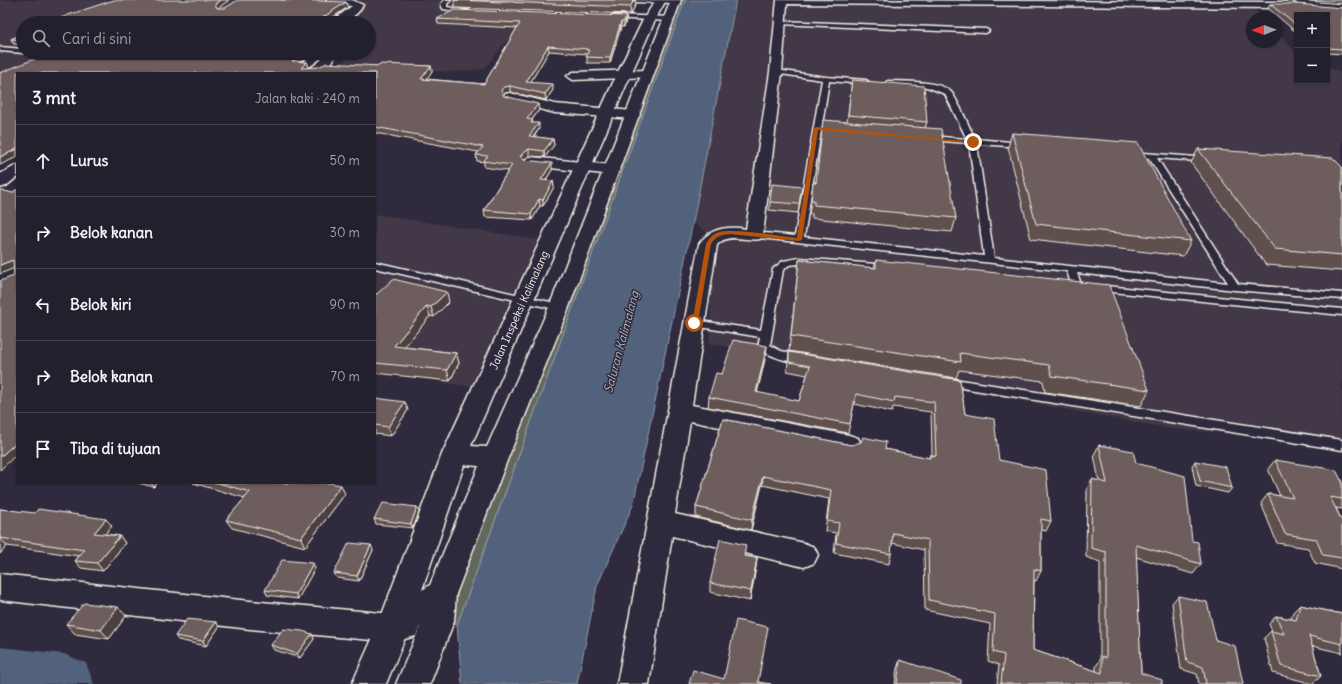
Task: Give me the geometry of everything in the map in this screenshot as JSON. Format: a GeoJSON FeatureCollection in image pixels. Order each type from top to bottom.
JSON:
{"type":"FeatureCollection","features":[{"type":"Feature","properties":{"kind":"main road","name":"Jalan Inspeksi Kalimalang"},"geometry":{"type":"LineString","coordinates":[[374,672],[393,628],[455,454],[624,74],[666,7]]}},
{"type":"Feature","properties":{"kind":"main road"},"geometry":{"type":"LineString","coordinates":[[413,684],[495,458],[559,307],[633,115],[648,74],[666,7]]}},
{"type":"Feature","properties":{"kind":"main road"},"geometry":{"type":"LineString","coordinates":[[455,454],[495,458]]}},
{"type":"Feature","properties":{"kind":"main road"},"geometry":{"type":"LineString","coordinates":[[393,628],[440,608]]}},
{"type":"Feature","properties":{"kind":"street"},"geometry":{"type":"LineString","coordinates":[[286,0],[352,3],[358,5],[356,9],[345,16]]}},
{"type":"Feature","properties":{"kind":"street"},"geometry":{"type":"LineString","coordinates":[[633,684],[708,244],[712,238],[720,234],[730,233],[754,235],[776,72],[782,0],[1297,5],[1282,0]]}},
{"type":"Feature","properties":{"kind":"street"},"geometry":{"type":"LineString","coordinates":[[312,72],[324,64],[327,60]]}},
{"type":"Feature","properties":{"kind":"street"},"geometry":{"type":"LineString","coordinates":[[573,76],[648,74]]}},
{"type":"Feature","properties":{"kind":"street"},"geometry":{"type":"LineString","coordinates":[[510,97],[540,107],[633,115]]}},
{"type":"Feature","properties":{"kind":"street"},"geometry":{"type":"LineString","coordinates":[[530,162],[612,170]]}},
{"type":"Feature","properties":{"kind":"street"},"geometry":{"type":"LineString","coordinates":[[4,188],[7,176],[16,171]]}},
{"type":"Feature","properties":{"kind":"street"},"geometry":{"type":"LineString","coordinates":[[680,411],[849,444]]}},
{"type":"Feature","properties":{"kind":"street"},"geometry":{"type":"LineString","coordinates":[[660,522],[804,555]]}},
{"type":"Feature","properties":{"kind":"street"},"geometry":{"type":"LineString","coordinates":[[0,587],[234,613],[393,628]]}},
{"type":"Feature","properties":{"kind":"lane"},"geometry":{"type":"LineString","coordinates":[[448,0],[444,4],[445,8],[451,12],[476,12]]}},
{"type":"Feature","properties":{"kind":"lane"},"geometry":{"type":"LineString","coordinates":[[632,0],[666,7]]}},
{"type":"Feature","properties":{"kind":"lane"},"geometry":{"type":"LineString","coordinates":[[606,17],[666,7]]}},
{"type":"Feature","properties":{"kind":"lane"},"geometry":{"type":"LineString","coordinates":[[780,23],[986,30]]}},
{"type":"Feature","properties":{"kind":"lane"},"geometry":{"type":"LineString","coordinates":[[0,49],[16,50]]}},
{"type":"Feature","properties":{"kind":"lane"},"geometry":{"type":"LineString","coordinates":[[776,72],[826,79],[920,85],[941,88],[948,93],[973,142],[989,259]]}},
{"type":"Feature","properties":{"kind":"lane"},"geometry":{"type":"LineString","coordinates":[[799,240],[820,129],[826,79]]}},
{"type":"Feature","properties":{"kind":"lane"},"geometry":{"type":"LineString","coordinates":[[918,137],[1035,146]]}},
{"type":"Feature","properties":{"kind":"lane"},"geometry":{"type":"LineString","coordinates":[[1120,153],[1215,160]]}},
{"type":"Feature","properties":{"kind":"lane"},"geometry":{"type":"LineString","coordinates":[[1151,155],[1235,287]]}},
{"type":"Feature","properties":{"kind":"lane"},"geometry":{"type":"LineString","coordinates":[[754,235],[989,259],[1235,287],[1342,296]]}},
{"type":"Feature","properties":{"kind":"lane"},"geometry":{"type":"LineString","coordinates":[[813,360],[781,355],[771,352],[764,346],[778,269],[786,263],[813,261],[898,269]]}},
{"type":"Feature","properties":{"kind":"lane"},"geometry":{"type":"LineString","coordinates":[[376,265],[559,307]]}},
{"type":"Feature","properties":{"kind":"lane"},"geometry":{"type":"LineString","coordinates":[[1071,268],[1077,287]]}},
{"type":"Feature","properties":{"kind":"lane"},"geometry":{"type":"LineString","coordinates":[[1062,285],[1342,312]]}},
{"type":"Feature","properties":{"kind":"lane"},"geometry":{"type":"LineString","coordinates":[[694,323],[766,334]]}},
{"type":"Feature","properties":{"kind":"lane"},"geometry":{"type":"LineString","coordinates":[[939,380],[1342,445]]}},
{"type":"Feature","properties":{"kind":"shaded area"},"geometry":{"type":"Polygon","coordinates":[[[0,0],[540,0],[484,69],[455,72],[338,67],[345,60],[376,60],[376,16],[16,16],[16,60],[211,60],[238,72],[16,72],[0,143],[0,0]]]}},
{"type":"Feature","properties":{"kind":"shaded area"},"geometry":{"type":"Polygon","coordinates":[[[661,0],[685,0],[457,625],[438,621],[675,2],[661,0]]]}},
{"type":"Feature","properties":{"kind":"shaded area"},"geometry":{"type":"Polygon","coordinates":[[[736,0],[1228,0],[1248,3],[1257,12],[1246,12],[1246,48],[1282,48],[1282,37],[1294,50],[1294,84],[1330,84],[1330,67],[1342,73],[1342,443],[1172,429],[709,343],[714,238],[693,222],[736,0]]]}},
{"type":"Feature","properties":{"kind":"shaded area"},"geometry":{"type":"Polygon","coordinates":[[[376,214],[540,240],[472,387],[376,371],[376,214]]]}},
{"type":"Feature","properties":{"kind":"water","name":"Saluran Kalimalang"},"geometry":{"type":"Polygon","coordinates":[[[685,0],[736,0],[693,222],[633,505],[597,586],[577,684],[462,684],[457,625],[685,0]]]}},
{"type":"Feature","properties":{"kind":"building"},"geometry":{"type":"Polygon","coordinates":[[[114,0],[220,0],[215,4],[217,8],[225,8],[238,0],[346,2],[325,16],[66,16],[114,0]]]}},
{"type":"Feature","properties":{"kind":"building"},"geometry":{"type":"Polygon","coordinates":[[[454,0],[634,0],[630,7],[454,0]]]}},
{"type":"Feature","properties":{"kind":"building"},"geometry":{"type":"Polygon","coordinates":[[[1270,4],[1297,4],[1342,8],[1342,49],[1330,48],[1330,12],[1294,12],[1294,24],[1282,14],[1282,12],[1280,12],[1270,4]]]}},
{"type":"Feature","properties":{"kind":"building"},"geometry":{"type":"Polygon","coordinates":[[[454,10],[626,16],[624,22],[621,22],[610,58],[586,57],[589,50],[586,50],[587,49],[548,46],[526,82],[553,84],[545,94],[510,86],[504,87],[501,90],[504,96],[538,104],[527,119],[533,120],[531,123],[539,123],[529,136],[553,139],[544,151],[529,149],[520,156],[524,160],[552,163],[541,180],[553,181],[543,200],[539,199],[531,214],[484,210],[512,165],[483,161],[488,156],[476,155],[483,147],[376,127],[376,72],[16,72],[16,149],[0,157],[0,73],[32,60],[294,60],[292,61],[307,62],[301,68],[318,67],[327,63],[379,66],[381,64],[431,66],[421,79],[484,84],[520,23],[437,19],[454,10]]]}},
{"type":"Feature","properties":{"kind":"building"},"geometry":{"type":"Polygon","coordinates":[[[852,80],[924,86],[927,122],[848,115],[852,80]]]}},
{"type":"Feature","properties":{"kind":"building"},"geometry":{"type":"Polygon","coordinates":[[[823,120],[941,129],[956,218],[814,205],[814,200],[811,200],[813,183],[816,183],[823,120]]]}},
{"type":"Feature","properties":{"kind":"building"},"geometry":{"type":"Polygon","coordinates":[[[1012,133],[1138,143],[1191,241],[1036,224],[1012,133]]]}},
{"type":"Feature","properties":{"kind":"building"},"geometry":{"type":"Polygon","coordinates":[[[1198,149],[1333,158],[1342,167],[1342,255],[1275,249],[1198,149]]]}},
{"type":"Feature","properties":{"kind":"building"},"geometry":{"type":"Polygon","coordinates":[[[772,184],[802,187],[799,204],[770,202],[772,184]]]}},
{"type":"Feature","properties":{"kind":"building"},"geometry":{"type":"Polygon","coordinates":[[[0,190],[13,193],[16,190],[16,443],[0,457],[0,281],[14,276],[13,260],[0,265],[0,190]]]}},
{"type":"Feature","properties":{"kind":"building"},"geometry":{"type":"Polygon","coordinates":[[[799,260],[876,268],[876,260],[1109,285],[1149,390],[1052,376],[1049,365],[960,353],[961,362],[791,336],[799,260]]]}},
{"type":"Feature","properties":{"kind":"building"},"geometry":{"type":"Polygon","coordinates":[[[393,279],[447,292],[431,307],[427,306],[394,346],[456,353],[447,370],[376,363],[377,294],[393,279]]]}},
{"type":"Feature","properties":{"kind":"building"},"geometry":{"type":"Polygon","coordinates":[[[733,340],[767,346],[756,392],[799,401],[810,366],[789,362],[789,352],[960,380],[965,414],[994,419],[999,460],[1046,470],[1051,521],[1041,519],[1041,571],[1034,569],[1033,650],[1102,673],[1102,656],[1106,658],[1106,552],[1091,548],[1092,479],[1107,483],[1099,445],[1133,451],[1136,463],[1185,476],[1192,541],[1198,542],[1201,564],[1136,545],[1141,673],[1162,680],[1162,684],[1001,684],[1004,655],[993,652],[995,614],[929,600],[928,540],[893,533],[891,554],[836,543],[839,523],[827,521],[831,490],[763,476],[752,520],[696,507],[723,419],[851,445],[861,442],[863,437],[886,442],[885,449],[930,458],[930,455],[936,456],[934,402],[895,397],[894,402],[856,394],[850,424],[709,397],[716,373],[722,374],[733,340]]]}},
{"type":"Feature","properties":{"kind":"building"},"geometry":{"type":"Polygon","coordinates":[[[376,398],[405,402],[388,427],[376,425],[376,398]]]}},
{"type":"Feature","properties":{"kind":"building"},"geometry":{"type":"Polygon","coordinates":[[[1275,460],[1336,470],[1342,480],[1342,499],[1330,497],[1342,521],[1342,558],[1323,555],[1316,539],[1285,534],[1268,494],[1293,498],[1275,460]]]}},
{"type":"Feature","properties":{"kind":"building"},"geometry":{"type":"Polygon","coordinates":[[[1195,461],[1226,467],[1232,488],[1200,481],[1195,461]]]}},
{"type":"Feature","properties":{"kind":"building"},"geometry":{"type":"Polygon","coordinates":[[[222,484],[341,485],[301,538],[226,520],[250,492],[222,484]]]}},
{"type":"Feature","properties":{"kind":"building"},"geometry":{"type":"Polygon","coordinates":[[[383,503],[417,507],[411,524],[374,519],[383,503]]]}},
{"type":"Feature","properties":{"kind":"building"},"geometry":{"type":"Polygon","coordinates":[[[0,509],[35,513],[38,509],[106,519],[94,533],[120,536],[97,563],[75,561],[84,550],[0,538],[0,509]]]}},
{"type":"Feature","properties":{"kind":"building"},"geometry":{"type":"Polygon","coordinates":[[[720,539],[746,545],[744,556],[757,558],[751,591],[710,583],[720,539]]]}},
{"type":"Feature","properties":{"kind":"building"},"geometry":{"type":"Polygon","coordinates":[[[349,543],[371,545],[357,576],[334,573],[349,543]]]}},
{"type":"Feature","properties":{"kind":"building"},"geometry":{"type":"Polygon","coordinates":[[[282,560],[313,563],[296,594],[265,590],[282,560]]]}},
{"type":"Feature","properties":{"kind":"building"},"geometry":{"type":"Polygon","coordinates":[[[1178,596],[1207,602],[1216,640],[1235,646],[1243,684],[1206,684],[1203,667],[1187,662],[1178,596]]]}},
{"type":"Feature","properties":{"kind":"building"},"geometry":{"type":"Polygon","coordinates":[[[84,603],[118,607],[101,630],[66,624],[84,603]]]}},
{"type":"Feature","properties":{"kind":"building"},"geometry":{"type":"Polygon","coordinates":[[[1300,605],[1342,614],[1342,644],[1309,636],[1321,676],[1281,666],[1271,631],[1284,634],[1276,616],[1296,620],[1300,605]]]}},
{"type":"Feature","properties":{"kind":"building"},"geometry":{"type":"Polygon","coordinates":[[[187,619],[216,622],[203,641],[175,636],[187,619]]]}},
{"type":"Feature","properties":{"kind":"building"},"geometry":{"type":"Polygon","coordinates":[[[736,620],[768,627],[758,682],[771,684],[689,684],[693,670],[724,679],[736,620]]]}},
{"type":"Feature","properties":{"kind":"building"},"geometry":{"type":"Polygon","coordinates":[[[283,629],[302,631],[312,634],[297,654],[271,645],[283,629]]]}},
{"type":"Feature","properties":{"kind":"building"},"geometry":{"type":"Polygon","coordinates":[[[900,660],[961,680],[961,684],[897,684],[900,660]]]}},
{"type":"Feature","properties":{"kind":"waterway"},"geometry":{"type":"LineString","coordinates":[[0,676],[64,684]]}},
{"type":"Feature","properties":{"kind":"route"},"geometry":{"type":"LineString","coordinates":[[694,323],[708,244],[712,238],[720,234],[730,233],[772,236],[799,240],[816,128],[973,142]]}}]}
